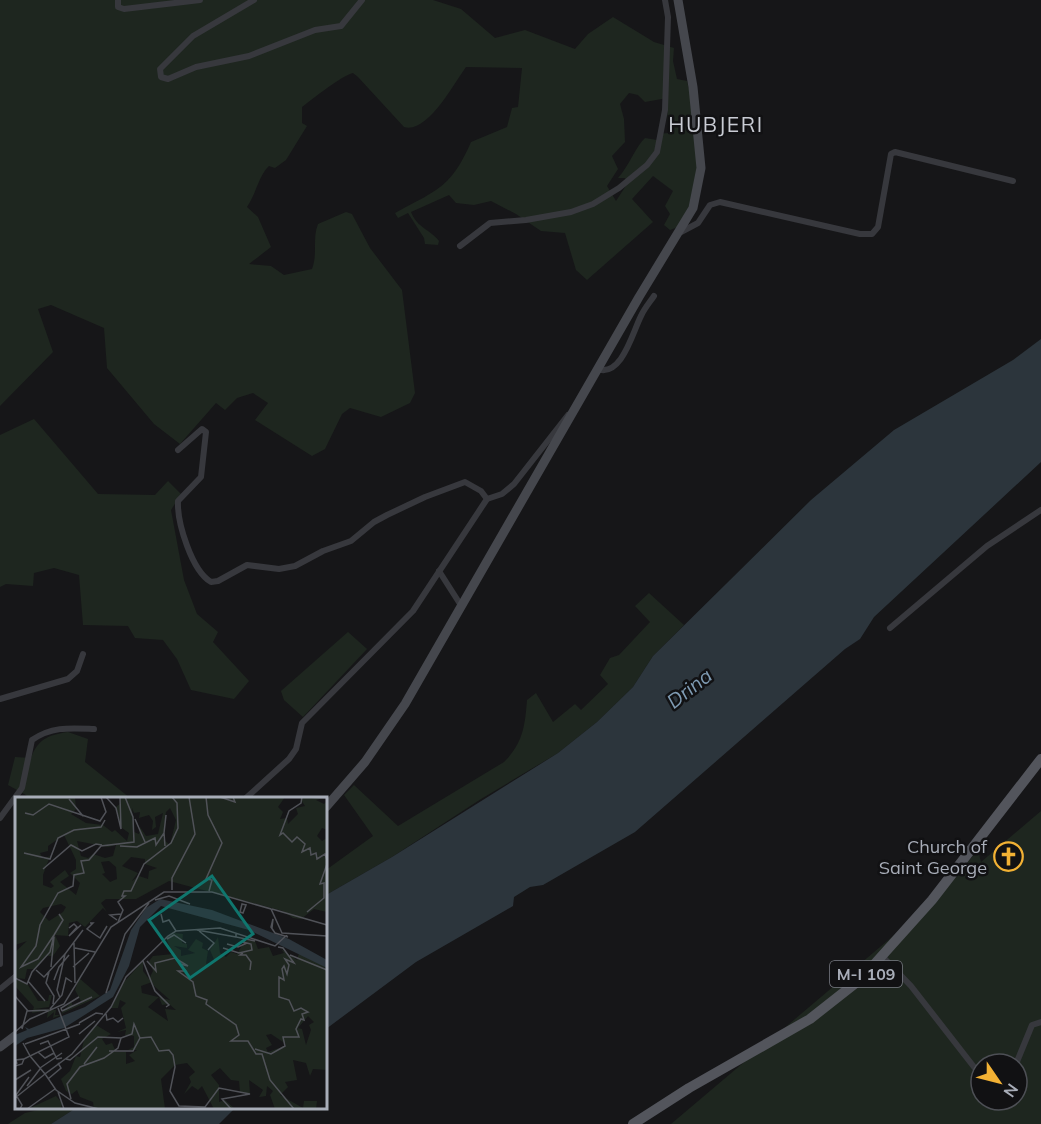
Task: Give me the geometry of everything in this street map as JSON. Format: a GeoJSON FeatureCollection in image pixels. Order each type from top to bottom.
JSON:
{"type":"FeatureCollection","features":[{"type":"Feature","properties":{"kind":"main road","name":"M-I 109"},"geometry":{"type":"LineString","coordinates":[[633,1124],[689,1088],[810,1018],[851,988],[883,957],[932,900],[1041,759]]}},
{"type":"Feature","properties":{"kind":"street"},"geometry":{"type":"LineString","coordinates":[[118,0],[117,4],[120,8],[133,9],[200,0]]}},
{"type":"Feature","properties":{"kind":"street"},"geometry":{"type":"LineString","coordinates":[[254,0],[193,36],[165,62],[160,69],[161,76],[168,79],[196,67],[249,56],[315,30],[335,28],[349,19],[362,0]]}},
{"type":"Feature","properties":{"kind":"street"},"geometry":{"type":"LineString","coordinates":[[460,246],[490,223],[526,220],[571,212],[593,204],[619,188],[647,165],[657,152],[664,120],[668,16],[665,0]]}},
{"type":"Feature","properties":{"kind":"street"},"geometry":{"type":"LineString","coordinates":[[327,806],[365,762],[387,732],[693,208],[701,168],[693,87],[678,0]]}},
{"type":"Feature","properties":{"kind":"street"},"geometry":{"type":"LineString","coordinates":[[681,232],[698,223],[710,205],[720,202],[860,234],[872,234],[878,227],[888,165],[891,154],[895,152],[1013,181]]}},
{"type":"Feature","properties":{"kind":"street"},"geometry":{"type":"LineString","coordinates":[[597,369],[607,370],[616,365],[642,312],[654,296]]}},
{"type":"Feature","properties":{"kind":"street"},"geometry":{"type":"LineString","coordinates":[[247,797],[290,759],[296,749],[302,723],[413,611],[487,499],[502,494],[514,484],[566,416],[572,414]]}},
{"type":"Feature","properties":{"kind":"street"},"geometry":{"type":"LineString","coordinates":[[178,450],[202,429],[206,432],[201,477],[178,501],[177,515],[181,531],[200,573],[211,582],[218,581],[247,565],[279,568],[295,566],[323,551],[351,541],[374,522],[387,515],[465,482],[481,491],[487,499]]}},
{"type":"Feature","properties":{"kind":"street"},"geometry":{"type":"LineString","coordinates":[[890,628],[987,546],[1041,510]]}},
{"type":"Feature","properties":{"kind":"street"},"geometry":{"type":"LineString","coordinates":[[439,571],[462,607]]}},
{"type":"Feature","properties":{"kind":"street"},"geometry":{"type":"LineString","coordinates":[[0,699],[68,679],[77,671],[83,654]]}},
{"type":"Feature","properties":{"kind":"street"},"geometry":{"type":"LineString","coordinates":[[15,797],[22,788],[32,740],[45,732],[62,728],[94,729]]}},
{"type":"Feature","properties":{"kind":"street"},"geometry":{"type":"LineString","coordinates":[[0,818],[15,798]]}},
{"type":"Feature","properties":{"kind":"street"},"geometry":{"type":"LineString","coordinates":[[0,946],[0,964]]}},
{"type":"Feature","properties":{"kind":"street"},"geometry":{"type":"LineString","coordinates":[[883,957],[911,986],[969,1061]]}},
{"type":"Feature","properties":{"kind":"street"},"geometry":{"type":"LineString","coordinates":[[0,989],[15,977]]}},
{"type":"Feature","properties":{"kind":"street"},"geometry":{"type":"LineString","coordinates":[[1021,1052],[1032,1025],[1041,1022]]}},
{"type":"Feature","properties":{"kind":"street"},"geometry":{"type":"LineString","coordinates":[[0,1047],[15,1036]]}},
{"type":"Feature","properties":{"kind":"shaded area"},"geometry":{"type":"Polygon","coordinates":[[[0,0],[433,0],[461,9],[495,38],[525,30],[575,49],[588,34],[613,17],[654,42],[674,48],[673,61],[677,79],[687,81],[696,126],[697,173],[691,202],[678,227],[670,230],[664,225],[670,214],[665,206],[673,191],[653,176],[632,199],[653,222],[587,280],[576,270],[565,233],[541,231],[491,201],[474,205],[456,203],[449,195],[411,212],[417,222],[439,241],[438,245],[425,244],[424,238],[408,213],[398,218],[395,213],[432,193],[449,179],[471,142],[507,127],[512,108],[518,107],[522,68],[466,67],[439,106],[422,123],[413,127],[404,127],[353,73],[302,107],[302,123],[307,126],[286,160],[275,168],[269,166],[266,170],[247,207],[258,217],[271,247],[249,264],[271,266],[284,275],[312,269],[318,224],[346,212],[352,214],[370,248],[402,290],[415,393],[410,403],[381,417],[350,408],[342,414],[325,449],[312,456],[255,420],[268,403],[253,393],[237,398],[225,410],[216,403],[180,444],[154,424],[107,368],[104,328],[51,305],[38,309],[53,352],[0,406],[0,0]],[[629,93],[620,104],[624,119],[625,142],[612,156],[618,169],[607,186],[616,201],[627,184],[625,178],[618,178],[645,138],[657,140],[659,134],[668,133],[667,98],[645,102],[638,95],[629,93]]]}},
{"type":"Feature","properties":{"kind":"shaded area"},"geometry":{"type":"Polygon","coordinates":[[[34,419],[98,494],[155,495],[168,481],[181,494],[171,510],[184,580],[197,614],[218,632],[213,642],[249,681],[234,699],[191,690],[177,659],[163,640],[135,638],[128,626],[83,625],[79,575],[54,568],[34,573],[33,586],[6,584],[0,587],[0,435],[34,419]]]}},
{"type":"Feature","properties":{"kind":"shaded area"},"geometry":{"type":"Polygon","coordinates":[[[649,593],[684,625],[653,656],[633,687],[597,722],[558,753],[481,799],[392,857],[327,894],[327,869],[373,836],[344,795],[354,785],[398,826],[504,762],[522,734],[527,700],[536,693],[553,722],[575,704],[581,710],[608,684],[600,675],[610,658],[619,655],[650,622],[635,606],[649,593]]]}},
{"type":"Feature","properties":{"kind":"shaded area"},"geometry":{"type":"Polygon","coordinates":[[[348,632],[367,649],[303,717],[284,700],[281,691],[348,632]]]}},
{"type":"Feature","properties":{"kind":"shaded area"},"geometry":{"type":"Polygon","coordinates":[[[68,732],[88,739],[85,762],[129,797],[27,797],[8,785],[15,757],[31,758],[41,742],[68,732]]]}},
{"type":"Feature","properties":{"kind":"shaded area"},"geometry":{"type":"Polygon","coordinates":[[[1041,811],[1041,1124],[671,1124],[932,903],[978,850],[981,862],[1041,811]]]}},
{"type":"Feature","properties":{"kind":"shaded area"},"geometry":{"type":"Polygon","coordinates":[[[43,1109],[74,1109],[51,1124],[8,1124],[25,1113],[43,1109]]]}},
{"type":"Feature","properties":{"kind":"water","name":"Drina"},"geometry":{"type":"Polygon","coordinates":[[[1041,339],[1041,462],[874,617],[860,639],[845,649],[635,832],[543,885],[530,887],[514,897],[513,906],[416,962],[327,1028],[327,894],[392,857],[558,753],[597,722],[633,687],[653,656],[811,500],[894,430],[1013,360],[1041,339]]]}},
{"type":"Feature","properties":{"kind":"water"},"geometry":{"type":"Polygon","coordinates":[[[74,1109],[234,1109],[219,1124],[51,1124],[74,1109]]]}},
{"type":"Feature","properties":{"kind":"place","name":"Church of Saint George"},"geometry":{"type":"Point","coordinates":[1008,856]}},
{"type":"Feature","properties":{"kind":"district","name":"HUBJERI"},"geometry":{"type":"Point","coordinates":[716,124]}}]}
